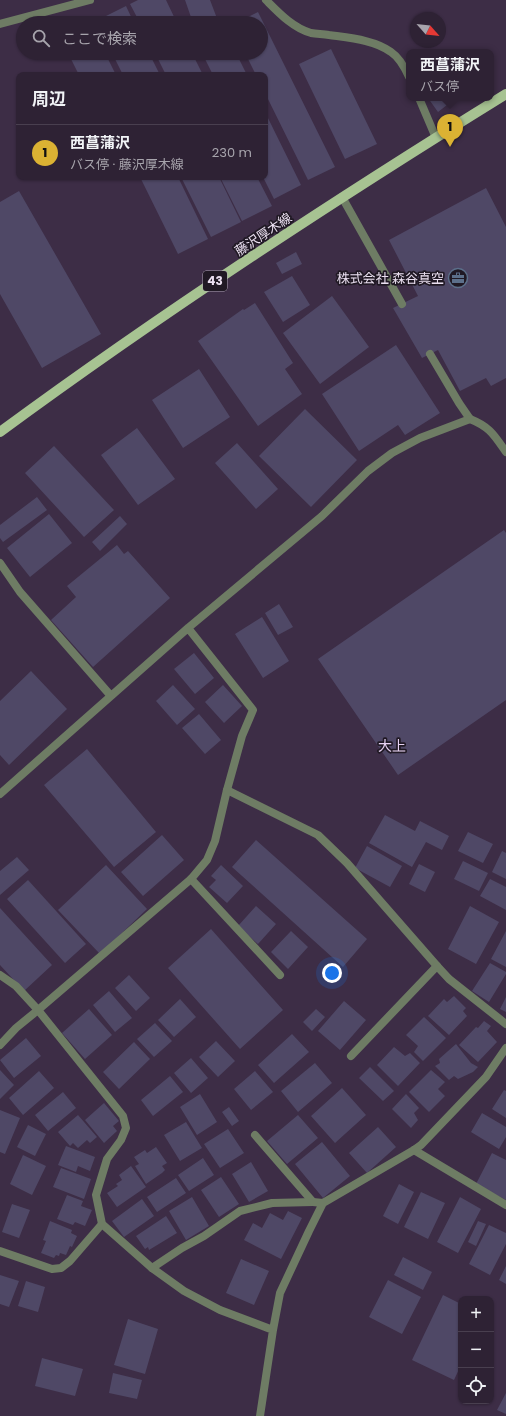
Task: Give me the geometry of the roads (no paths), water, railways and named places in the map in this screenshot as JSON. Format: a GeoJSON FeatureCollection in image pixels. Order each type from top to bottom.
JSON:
{"type":"FeatureCollection","features":[{"type":"Feature","properties":{"kind":"main road","name":"藤沢厚木線"},"geometry":{"type":"LineString","coordinates":[[0,432],[191,297],[342,197],[506,94]]}},
{"type":"Feature","properties":{"kind":"street"},"geometry":{"type":"LineString","coordinates":[[30,16],[90,0]]}},
{"type":"Feature","properties":{"kind":"street"},"geometry":{"type":"LineString","coordinates":[[266,0],[288,20],[310,32],[355,39],[380,45],[392,53],[403,65],[406,71]]}},
{"type":"Feature","properties":{"kind":"street"},"geometry":{"type":"LineString","coordinates":[[0,24],[16,20]]}},
{"type":"Feature","properties":{"kind":"street"},"geometry":{"type":"LineString","coordinates":[[420,101],[436,138]]}},
{"type":"Feature","properties":{"kind":"street"},"geometry":{"type":"LineString","coordinates":[[342,197],[402,304]]}},
{"type":"Feature","properties":{"kind":"street"},"geometry":{"type":"LineString","coordinates":[[430,354],[470,419],[482,424],[492,432],[506,452]]}},
{"type":"Feature","properties":{"kind":"street"},"geometry":{"type":"LineString","coordinates":[[0,794],[188,628],[322,516],[368,471],[392,453],[420,438],[470,419]]}},
{"type":"Feature","properties":{"kind":"street"},"geometry":{"type":"LineString","coordinates":[[0,563],[20,592],[111,696]]}},
{"type":"Feature","properties":{"kind":"street"},"geometry":{"type":"LineString","coordinates":[[0,1045],[16,1028],[191,879],[207,860],[215,842],[227,790],[242,736],[253,710],[188,628]]}},
{"type":"Feature","properties":{"kind":"street"},"geometry":{"type":"LineString","coordinates":[[227,790],[318,835],[347,863],[449,979],[506,1024]]}},
{"type":"Feature","properties":{"kind":"street"},"geometry":{"type":"LineString","coordinates":[[191,879],[280,975]]}},
{"type":"Feature","properties":{"kind":"street"},"geometry":{"type":"LineString","coordinates":[[351,1056],[437,966]]}},
{"type":"Feature","properties":{"kind":"street"},"geometry":{"type":"LineString","coordinates":[[0,975],[16,986],[38,1010],[123,1116],[126,1128],[122,1140],[107,1159],[96,1195],[102,1224],[152,1268],[184,1291],[220,1310],[273,1330]]}},
{"type":"Feature","properties":{"kind":"street"},"geometry":{"type":"LineString","coordinates":[[260,1416],[280,1293],[323,1203],[421,1145],[486,1077],[506,1048]]}},
{"type":"Feature","properties":{"kind":"street"},"geometry":{"type":"LineString","coordinates":[[255,1135],[313,1202]]}},
{"type":"Feature","properties":{"kind":"street"},"geometry":{"type":"LineString","coordinates":[[414,1150],[506,1205]]}},
{"type":"Feature","properties":{"kind":"street"},"geometry":{"type":"LineString","coordinates":[[152,1268],[182,1248],[204,1236],[240,1210],[272,1203],[323,1203]]}},
{"type":"Feature","properties":{"kind":"street"},"geometry":{"type":"LineString","coordinates":[[0,1251],[52,1269],[61,1268],[70,1261],[102,1224]]}},
{"type":"Feature","properties":{"kind":"place","name":"西菖蒲沢"},"geometry":{"type":"Point","coordinates":[450,147]}},
{"type":"Feature","properties":{"kind":"place","name":"株式会社 森谷真空"},"geometry":{"type":"Point","coordinates":[458,278]}},
{"type":"Feature","properties":{"kind":"district","name":"大上"},"geometry":{"type":"Point","coordinates":[392,746]}}]}
